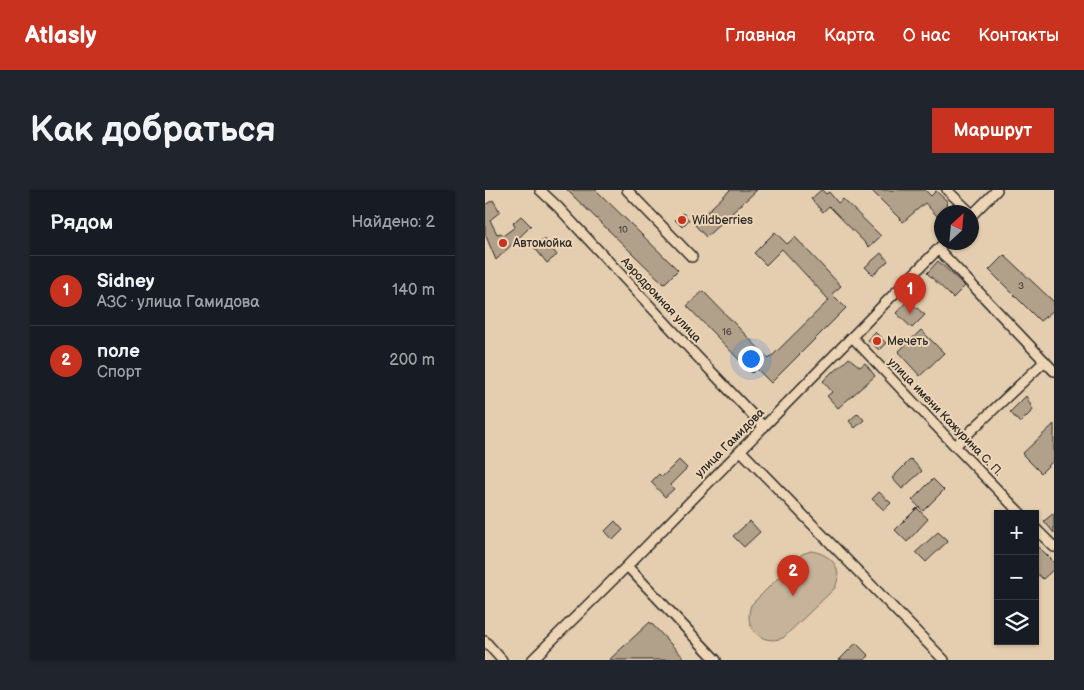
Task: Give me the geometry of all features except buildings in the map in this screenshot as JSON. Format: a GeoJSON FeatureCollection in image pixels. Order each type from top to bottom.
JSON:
{"type":"FeatureCollection","features":[{"type":"Feature","properties":{"kind":"street","name":"Аэродромная улица"},"geometry":{"type":"LineString","coordinates":[[540,190],[765,427]]}},
{"type":"Feature","properties":{"kind":"street"},"geometry":{"type":"LineString","coordinates":[[627,190],[692,258]]}},
{"type":"Feature","properties":{"kind":"street"},"geometry":{"type":"LineString","coordinates":[[947,190],[962,205]]}},
{"type":"Feature","properties":{"kind":"street"},"geometry":{"type":"LineString","coordinates":[[979,207],[997,190]]}},
{"type":"Feature","properties":{"kind":"street","name":"улица Гамидова"},"geometry":{"type":"LineString","coordinates":[[532,660],[765,427],[937,250]]}},
{"type":"Feature","properties":{"kind":"street"},"geometry":{"type":"LineString","coordinates":[[945,250],[1054,371]]}},
{"type":"Feature","properties":{"kind":"street","name":"улица имени Кажурина С. П."},"geometry":{"type":"LineString","coordinates":[[852,337],[1017,510]]}},
{"type":"Feature","properties":{"kind":"street"},"geometry":{"type":"LineString","coordinates":[[955,446],[1045,361]]}},
{"type":"Feature","properties":{"kind":"street"},"geometry":{"type":"LineString","coordinates":[[741,451],[944,660]]}},
{"type":"Feature","properties":{"kind":"street"},"geometry":{"type":"LineString","coordinates":[[1039,532],[1054,548]]}},
{"type":"Feature","properties":{"kind":"street"},"geometry":{"type":"LineString","coordinates":[[627,566],[716,660]]}},
{"type":"Feature","properties":{"kind":"street"},"geometry":{"type":"LineString","coordinates":[[485,641],[502,660]]}},
{"type":"Feature","properties":{"kind":"shaded area"},"geometry":{"type":"Polygon","coordinates":[[[811,551],[824,555],[834,563],[838,574],[835,588],[783,638],[775,640],[761,637],[755,633],[749,621],[751,605],[802,554],[811,551]]]}},
{"type":"Feature","properties":{"kind":"place","name":"Wildberries"},"geometry":{"type":"Point","coordinates":[682,220]}},
{"type":"Feature","properties":{"kind":"place","name":"Автомойка"},"geometry":{"type":"Point","coordinates":[503,243]}},
{"type":"Feature","properties":{"kind":"place","name":"Sidney"},"geometry":{"type":"Point","coordinates":[910,314]}},
{"type":"Feature","properties":{"kind":"place","name":"Мечеть"},"geometry":{"type":"Point","coordinates":[877,341]}},
{"type":"Feature","properties":{"kind":"place","name":"поле"},"geometry":{"type":"Point","coordinates":[793,596]}}]}
